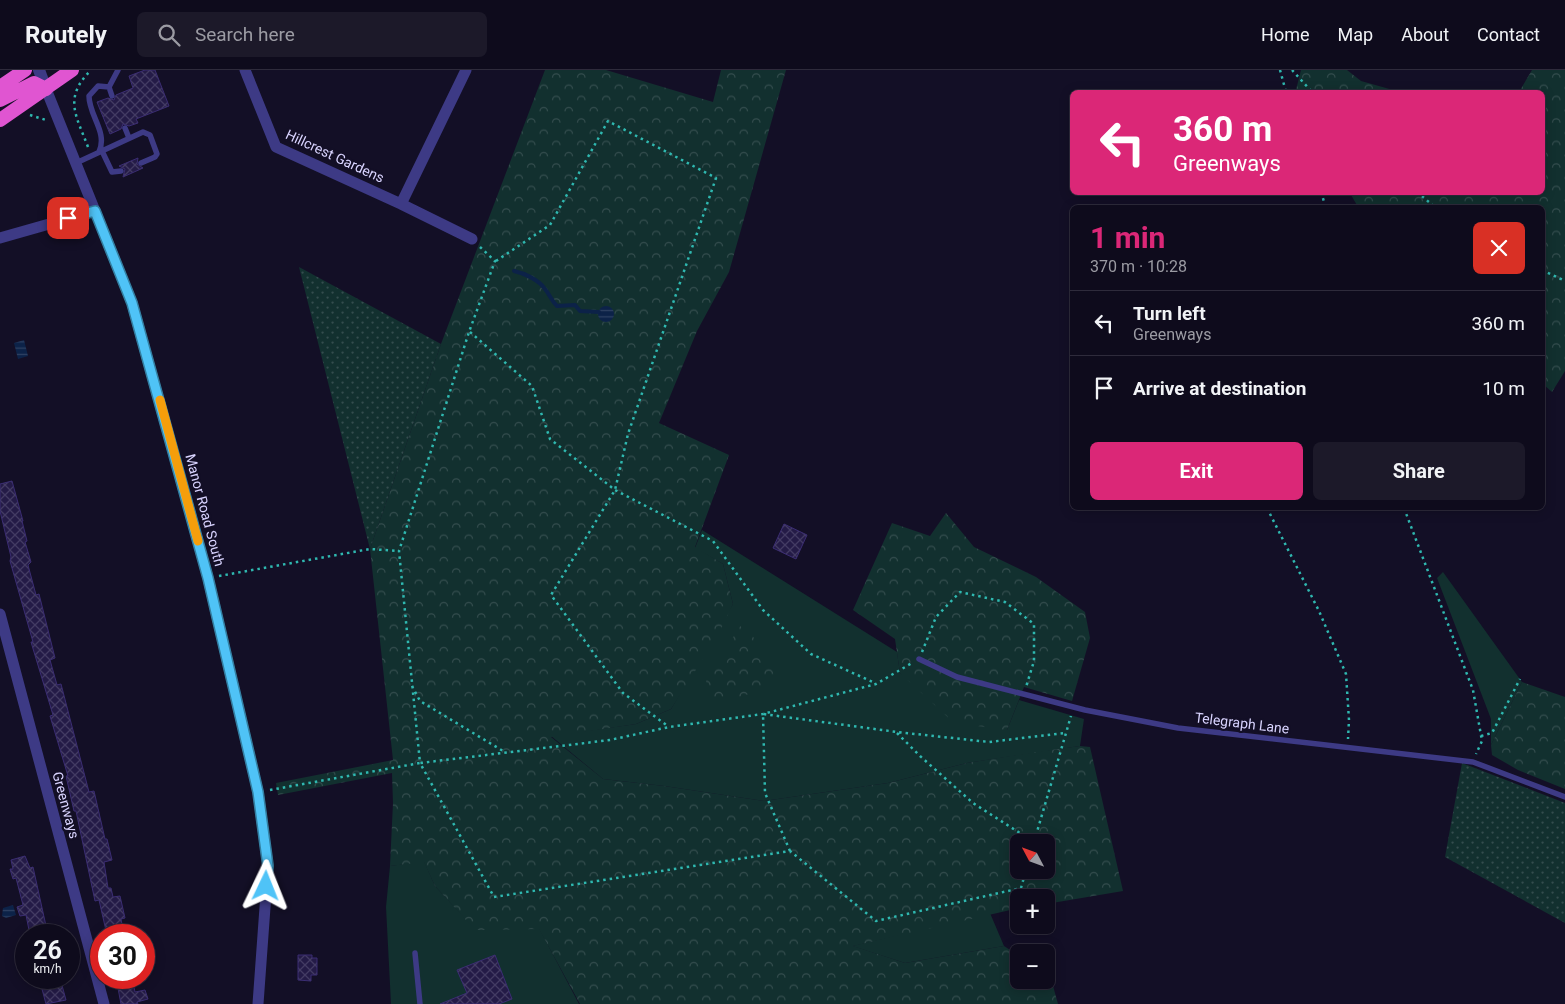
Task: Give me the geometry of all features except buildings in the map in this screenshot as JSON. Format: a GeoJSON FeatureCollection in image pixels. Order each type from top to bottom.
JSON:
{"type":"FeatureCollection","features":[{"type":"Feature","properties":{"kind":"highway"},"geometry":{"type":"LineString","coordinates":[[0,87],[25,70]]}},
{"type":"Feature","properties":{"kind":"highway"},"geometry":{"type":"LineString","coordinates":[[0,120],[72,70]]}},
{"type":"Feature","properties":{"kind":"highway"},"geometry":{"type":"LineString","coordinates":[[0,100],[34,83],[46,89]]}},
{"type":"Feature","properties":{"kind":"street","name":"Manor Road South"},"geometry":{"type":"LineString","coordinates":[[39,70],[132,303],[208,578],[258,792],[268,866],[258,1004]]}},
{"type":"Feature","properties":{"kind":"street","name":"Hillcrest Gardens"},"geometry":{"type":"LineString","coordinates":[[245,70],[276,147],[401,204],[472,239]]}},
{"type":"Feature","properties":{"kind":"street"},"geometry":{"type":"LineString","coordinates":[[401,204],[466,70]]}},
{"type":"Feature","properties":{"kind":"street"},"geometry":{"type":"LineString","coordinates":[[0,238],[95,211]]}},
{"type":"Feature","properties":{"kind":"street","name":"Greenways"},"geometry":{"type":"LineString","coordinates":[[0,614],[104,1004]]}},
{"type":"Feature","properties":{"kind":"lane"},"geometry":{"type":"LineString","coordinates":[[112,96],[109,87],[118,70]]}},
{"type":"Feature","properties":{"kind":"lane"},"geometry":{"type":"LineString","coordinates":[[109,87],[98,86],[89,96],[89,102],[102,138],[101,151],[112,172],[121,171]]}},
{"type":"Feature","properties":{"kind":"lane"},"geometry":{"type":"LineString","coordinates":[[125,128],[130,138]]}},
{"type":"Feature","properties":{"kind":"lane"},"geometry":{"type":"LineString","coordinates":[[76,163],[142,132],[150,135],[157,154],[155,157],[141,163]]}},
{"type":"Feature","properties":{"kind":"lane","name":"Telegraph Lane"},"geometry":{"type":"LineString","coordinates":[[919,659],[957,677],[1073,707],[1178,728],[1473,762],[1565,797]]}},
{"type":"Feature","properties":{"kind":"lane"},"geometry":{"type":"LineString","coordinates":[[415,954],[420,1004]]}},
{"type":"Feature","properties":{"kind":"path"},"geometry":{"type":"LineString","coordinates":[[91,70],[82,78],[74,95],[73,108],[91,156]]}},
{"type":"Feature","properties":{"kind":"path"},"geometry":{"type":"LineString","coordinates":[[1280,70],[1285,90]]}},
{"type":"Feature","properties":{"kind":"path"},"geometry":{"type":"LineString","coordinates":[[1292,70],[1310,90]]}},
{"type":"Feature","properties":{"kind":"path"},"geometry":{"type":"LineString","coordinates":[[22,119],[30,114],[46,120],[50,128]]}},
{"type":"Feature","properties":{"kind":"path"},"geometry":{"type":"LineString","coordinates":[[669,727],[623,693],[551,595],[615,490],[628,434],[716,178],[608,121],[550,225],[496,261],[469,332],[398,551],[420,763],[494,897],[790,851]]}},
{"type":"Feature","properties":{"kind":"path"},"geometry":{"type":"LineString","coordinates":[[1421,195],[1432,205]]}},
{"type":"Feature","properties":{"kind":"path"},"geometry":{"type":"LineString","coordinates":[[472,239],[496,261]]}},
{"type":"Feature","properties":{"kind":"path"},"geometry":{"type":"LineString","coordinates":[[1545,271],[1565,281]]}},
{"type":"Feature","properties":{"kind":"path"},"geometry":{"type":"LineString","coordinates":[[469,332],[532,386],[550,439],[615,490],[713,540],[763,610],[811,654],[876,684]]}},
{"type":"Feature","properties":{"kind":"path"},"geometry":{"type":"LineString","coordinates":[[1268,510],[1319,611],[1346,674],[1349,720],[1348,748]]}},
{"type":"Feature","properties":{"kind":"path"},"geometry":{"type":"LineString","coordinates":[[1405,510],[1473,690],[1482,741],[1473,762]]}},
{"type":"Feature","properties":{"kind":"path"},"geometry":{"type":"LineString","coordinates":[[208,578],[370,549],[398,551]]}},
{"type":"Feature","properties":{"kind":"path"},"geometry":{"type":"LineString","coordinates":[[258,792],[420,763],[610,740],[669,727],[763,714],[876,684],[919,659],[936,617],[960,592],[1005,602],[1034,624],[1034,661],[1024,694]]}},
{"type":"Feature","properties":{"kind":"path"},"geometry":{"type":"LineString","coordinates":[[1481,736],[1492,733],[1520,679]]}},
{"type":"Feature","properties":{"kind":"path"},"geometry":{"type":"LineString","coordinates":[[411,684],[420,701],[505,752]]}},
{"type":"Feature","properties":{"kind":"path"},"geometry":{"type":"LineString","coordinates":[[1036,834],[1073,707]]}},
{"type":"Feature","properties":{"kind":"path"},"geometry":{"type":"LineString","coordinates":[[763,714],[989,742],[1066,733]]}},
{"type":"Feature","properties":{"kind":"path"},"geometry":{"type":"LineString","coordinates":[[763,714],[765,793],[790,851],[876,921],[1021,888],[1024,879]]}},
{"type":"Feature","properties":{"kind":"path"},"geometry":{"type":"LineString","coordinates":[[897,732],[920,756],[973,803],[1021,834]]}},
{"type":"Feature","properties":{"kind":"green space"},"geometry":{"type":"Polygon","coordinates":[[[545,70],[606,70],[713,102],[721,70],[786,70],[729,272],[697,331],[659,423],[729,455],[695,547],[723,564],[733,604],[718,635],[671,709],[636,724],[551,737],[603,779],[764,801],[888,783],[967,763],[1080,746],[1090,747],[1123,891],[1055,902],[1055,889],[1010,889],[1010,910],[853,946],[905,963],[1004,946],[1010,950],[1010,989],[1054,989],[1058,1004],[580,1004],[539,929],[475,930],[435,886],[424,862],[390,866],[393,803],[392,773],[278,795],[276,783],[393,760],[370,549],[441,344],[545,70]]]}},
{"type":"Feature","properties":{"kind":"green space"},"geometry":{"type":"Polygon","coordinates":[[[1301,70],[1347,70],[1361,81],[1393,90],[1296,90],[1301,70]]]}},
{"type":"Feature","properties":{"kind":"green space"},"geometry":{"type":"Polygon","coordinates":[[[1532,70],[1565,70],[1565,371],[1552,392],[1545,386],[1545,205],[1357,205],[1351,195],[1545,195],[1545,90],[1520,90],[1532,70]]]}},
{"type":"Feature","properties":{"kind":"green space"},"geometry":{"type":"Polygon","coordinates":[[[299,267],[441,344],[370,549],[299,267]]]}},
{"type":"Feature","properties":{"kind":"green space"},"geometry":{"type":"Polygon","coordinates":[[[946,513],[974,547],[1036,577],[1085,612],[1090,638],[1072,701],[1024,687],[1007,730],[954,723],[900,673],[895,639],[853,610],[892,523],[930,536],[946,513]]]}},
{"type":"Feature","properties":{"kind":"green space"},"geometry":{"type":"Polygon","coordinates":[[[702,530],[897,652],[900,673],[1007,730],[1019,700],[1084,719],[1080,746],[967,763],[888,783],[764,801],[603,779],[551,736],[636,724],[671,709],[733,604],[723,564],[695,548],[702,530]]]}},
{"type":"Feature","properties":{"kind":"green space"},"geometry":{"type":"Polygon","coordinates":[[[1443,572],[1522,682],[1491,745],[1491,719],[1437,578],[1443,572]]]}},
{"type":"Feature","properties":{"kind":"green space"},"geometry":{"type":"Polygon","coordinates":[[[740,626],[752,635],[781,679],[744,696],[710,702],[706,681],[740,626]]]}},
{"type":"Feature","properties":{"kind":"green space"},"geometry":{"type":"Polygon","coordinates":[[[1522,682],[1565,697],[1565,789],[1518,770],[1492,755],[1491,745],[1522,682]]]}},
{"type":"Feature","properties":{"kind":"green space"},"geometry":{"type":"Polygon","coordinates":[[[1462,763],[1565,803],[1565,923],[1445,857],[1462,763]]]}},
{"type":"Feature","properties":{"kind":"green space"},"geometry":{"type":"Polygon","coordinates":[[[424,861],[435,886],[475,929],[539,928],[579,1004],[391,1004],[386,907],[390,866],[424,861]]]}},
{"type":"Feature","properties":{"kind":"green space"},"geometry":{"type":"Polygon","coordinates":[[[990,913],[1004,946],[905,963],[852,946],[990,913]]]}},
{"type":"Feature","properties":{"kind":"water"},"geometry":{"type":"Polygon","coordinates":[[[606,306],[614,314],[606,322],[598,314],[606,306]]]}},
{"type":"Feature","properties":{"kind":"water"},"geometry":{"type":"Polygon","coordinates":[[[24,340],[28,356],[18,359],[14,343],[24,340]]]}},
{"type":"Feature","properties":{"kind":"water"},"geometry":{"type":"Polygon","coordinates":[[[13,905],[16,915],[6,918],[2,916],[3,908],[13,905]]]}},
{"type":"Feature","properties":{"kind":"waterway"},"geometry":{"type":"LineString","coordinates":[[514,271],[527,275],[539,283],[557,306],[575,305],[580,311],[599,312]]}},
{"type":"Feature","properties":{"kind":"slow traffic"},"geometry":{"type":"LineString","coordinates":[[160,400],[198,541]]}},
{"type":"Feature","properties":{"kind":"route"},"geometry":{"type":"LineString","coordinates":[[68,218],[95,211],[132,303],[208,578],[258,792],[264,825],[268,866],[266,886]]}}]}
